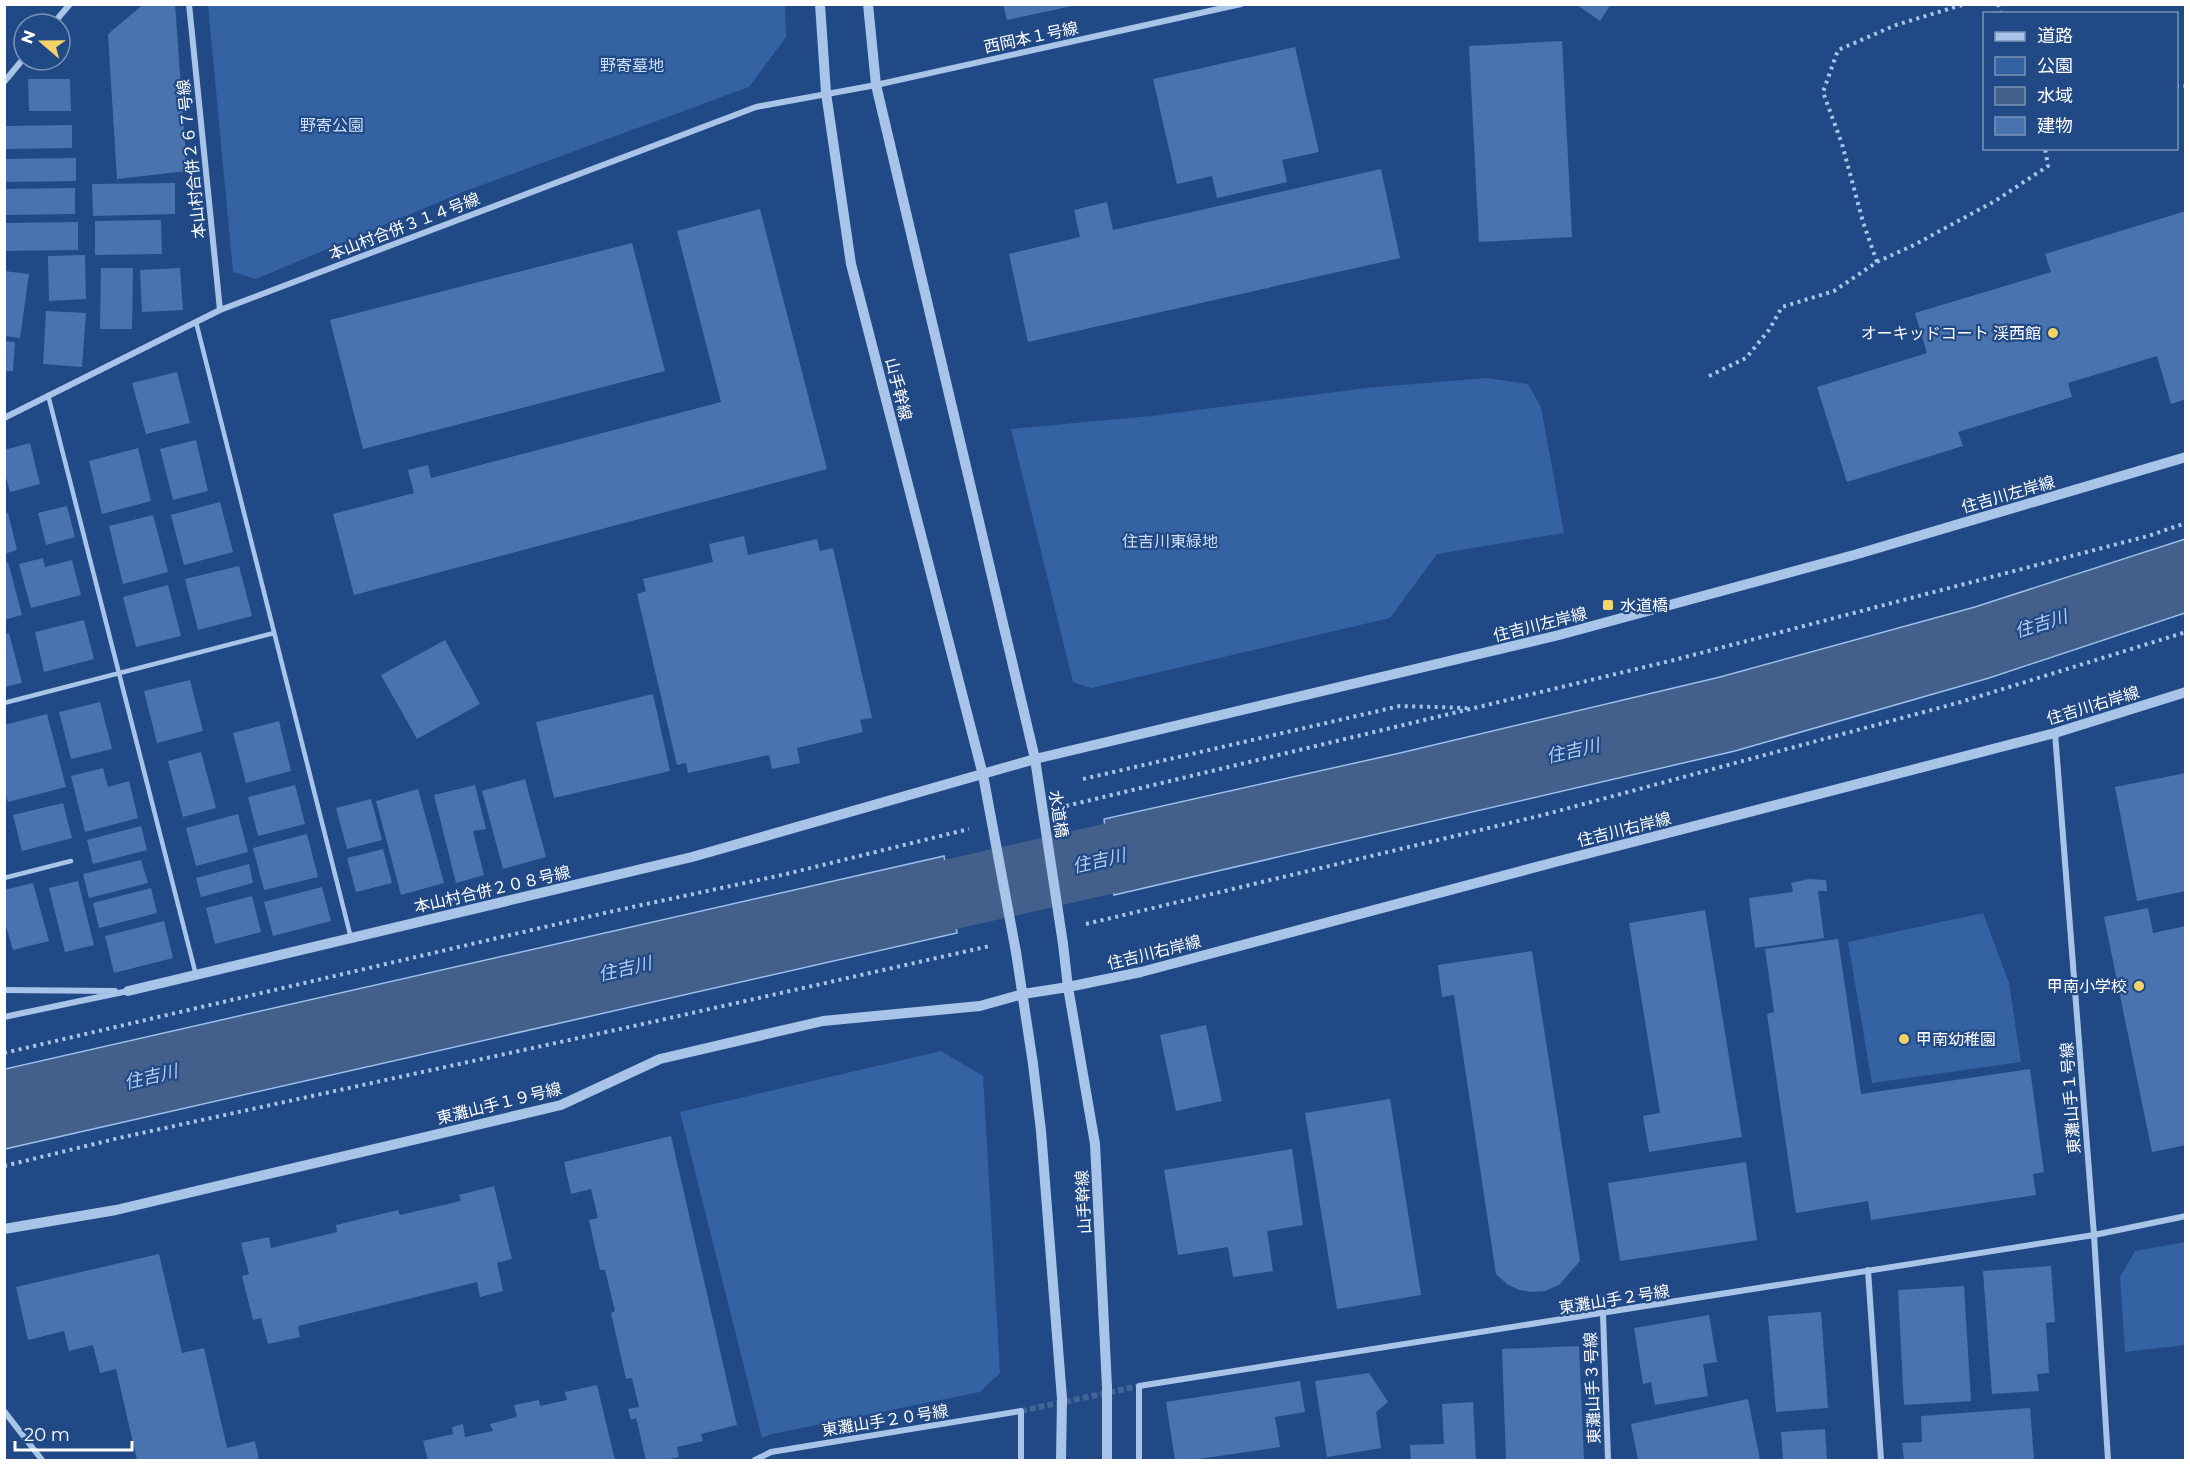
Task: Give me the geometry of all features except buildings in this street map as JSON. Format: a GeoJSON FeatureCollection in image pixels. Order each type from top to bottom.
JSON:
{"type":"FeatureCollection","features":[{"type":"Feature","properties":{"kind":"street","name":"本山村合併２６７号線"},"geometry":{"type":"LineString","coordinates":[[189,4],[220,310]]}},
{"type":"Feature","properties":{"kind":"street","name":"山手幹線"},"geometry":{"type":"LineString","coordinates":[[820,4],[826,93],[851,264],[983,775]]}},
{"type":"Feature","properties":{"kind":"street"},"geometry":{"type":"LineString","coordinates":[[868,4],[876,85],[1035,759]]}},
{"type":"Feature","properties":{"kind":"street","name":"西岡本１号線"},"geometry":{"type":"LineString","coordinates":[[826,93],[876,85],[1241,4]]}},
{"type":"Feature","properties":{"kind":"street","name":"本山村合併３１４号線"},"geometry":{"type":"LineString","coordinates":[[4,418],[220,310],[756,107],[826,93]]}},
{"type":"Feature","properties":{"kind":"street","name":"住吉川左岸線"},"geometry":{"type":"LineString","coordinates":[[983,775],[1035,759],[1559,635],[1854,555],[2186,457]]}},
{"type":"Feature","properties":{"kind":"street","name":"住吉川右岸線"},"geometry":{"type":"LineString","coordinates":[[1068,987],[1141,972],[2055,733],[2186,692]]}},
{"type":"Feature","properties":{"kind":"street","name":"東灘山手１号線"},"geometry":{"type":"LineString","coordinates":[[2055,733],[2094,1235],[2108,1461]]}},
{"type":"Feature","properties":{"kind":"street","name":"水道橋"},"geometry":{"type":"LineString","coordinates":[[1035,759],[1063,944]]}},
{"type":"Feature","properties":{"kind":"street"},"geometry":{"type":"LineString","coordinates":[[983,775],[1023,994],[1041,1131],[1062,1399],[1061,1461]]}},
{"type":"Feature","properties":{"kind":"street","name":"本山村合併２０８号線"},"geometry":{"type":"LineString","coordinates":[[4,1017],[128,991],[692,857],[983,775]]}},
{"type":"Feature","properties":{"kind":"street","name":"山手幹線"},"geometry":{"type":"LineString","coordinates":[[1063,944],[1068,987],[1095,1144],[1107,1387],[1107,1461]]}},
{"type":"Feature","properties":{"kind":"street","name":"東灘山手１９号線"},"geometry":{"type":"LineString","coordinates":[[4,1229],[116,1210],[561,1105],[660,1059],[823,1021],[980,1006],[1023,994],[1068,987]]}},
{"type":"Feature","properties":{"kind":"street"},"geometry":{"type":"LineString","coordinates":[[4,990],[128,991]]}},
{"type":"Feature","properties":{"kind":"street","name":"東灘山手２号線"},"geometry":{"type":"LineString","coordinates":[[1139,1461],[1139,1386],[2094,1235],[2186,1216]]}},
{"type":"Feature","properties":{"kind":"street"},"geometry":{"type":"LineString","coordinates":[[1868,1270],[1881,1461]]}},
{"type":"Feature","properties":{"kind":"street","name":"東灘山手３号線"},"geometry":{"type":"LineString","coordinates":[[1603,1314],[1608,1461]]}},
{"type":"Feature","properties":{"kind":"street"},"geometry":{"type":"LineString","coordinates":[[4,1411],[42,1461]]}},
{"type":"Feature","properties":{"kind":"street","name":"東灘山手２０号線"},"geometry":{"type":"LineString","coordinates":[[755,1461],[771,1452],[1021,1411],[1020,1461]]}},
{"type":"Feature","properties":{"kind":"lane"},"geometry":{"type":"LineString","coordinates":[[196,322],[351,938]]}},
{"type":"Feature","properties":{"kind":"lane"},"geometry":{"type":"LineString","coordinates":[[48,395],[196,975]]}},
{"type":"Feature","properties":{"kind":"lane"},"geometry":{"type":"LineString","coordinates":[[4,703],[274,633]]}},
{"type":"Feature","properties":{"kind":"lane"},"geometry":{"type":"LineString","coordinates":[[4,878],[71,861]]}},
{"type":"Feature","properties":{"kind":"path"},"geometry":{"type":"LineString","coordinates":[[1877,262],[1863,222],[1842,144],[1823,92],[1838,50],[1896,25],[1965,4]]}},
{"type":"Feature","properties":{"kind":"path"},"geometry":{"type":"LineString","coordinates":[[1709,376],[1746,358],[1769,330],[1782,307],[1834,291],[1877,262],[1914,245],[1995,201],[2048,166],[2045,150]]}},
{"type":"Feature","properties":{"kind":"path"},"geometry":{"type":"LineString","coordinates":[[1061,807],[1674,660],[2148,536],[2186,524]]}},
{"type":"Feature","properties":{"kind":"path"},"geometry":{"type":"LineString","coordinates":[[1076,926],[1555,812],[1961,702],[2186,632]]}},
{"type":"Feature","properties":{"kind":"path"},"geometry":{"type":"LineString","coordinates":[[1083,779],[1400,706],[1473,708]]}},
{"type":"Feature","properties":{"kind":"path"},"geometry":{"type":"LineString","coordinates":[[4,1053],[609,912],[782,875],[980,827]]}},
{"type":"Feature","properties":{"kind":"path"},"geometry":{"type":"LineString","coordinates":[[4,1166],[119,1138],[994,945]]}},
{"type":"Feature","properties":{"kind":"green space","name":"野寄公園"},"geometry":{"type":"Polygon","coordinates":[[[208,5],[785,5],[786,37],[749,87],[463,192],[256,279],[233,272],[208,5]]]}},
{"type":"Feature","properties":{"kind":"green space","name":"住吉川東緑地"},"geometry":{"type":"Polygon","coordinates":[[[1487,378],[1528,384],[1541,407],[1564,533],[1437,554],[1390,618],[1091,688],[1073,682],[1011,429],[1151,416],[1366,388],[1487,378]]]}},
{"type":"Feature","properties":{"kind":"green space"},"geometry":{"type":"Polygon","coordinates":[[[1983,913],[2009,983],[2021,1062],[1872,1083],[1848,942],[1983,913]]]}},
{"type":"Feature","properties":{"kind":"green space"},"geometry":{"type":"Polygon","coordinates":[[[941,1051],[983,1076],[1000,1373],[980,1392],[772,1434],[762,1438],[680,1112],[941,1051]]]}},
{"type":"Feature","properties":{"kind":"green space"},"geometry":{"type":"Polygon","coordinates":[[[2185,1242],[2185,1345],[2125,1352],[2120,1277],[2135,1251],[2185,1242]]]}},
{"type":"Feature","properties":{"kind":"water"},"geometry":{"type":"Polygon","coordinates":[[[2185,539],[2185,613],[1989,678],[1735,751],[1114,895],[1104,819],[1400,753],[1720,677],[1975,607],[2185,539]]]}},
{"type":"Feature","properties":{"kind":"water"},"geometry":{"type":"Polygon","coordinates":[[[944,856],[957,933],[5,1149],[5,1069],[944,856]]]}},
{"type":"Feature","properties":{"kind":"waterway","name":"住吉川"},"geometry":{"type":"LineString","coordinates":[[856,916],[1204,837]]}},
{"type":"Feature","properties":{"kind":"tunnel"},"geometry":{"type":"LineString","coordinates":[[1021,1411],[1139,1386]]}},
{"type":"Feature","properties":{"kind":"place","name":"オーキッドコート 渓西館"},"geometry":{"type":"Point","coordinates":[2053,333]}},
{"type":"Feature","properties":{"kind":"place","name":"水道橋"},"geometry":{"type":"Point","coordinates":[1608,605]}},
{"type":"Feature","properties":{"kind":"place","name":"甲南小学校"},"geometry":{"type":"Point","coordinates":[2139,986]}},
{"type":"Feature","properties":{"kind":"place","name":"甲南幼稚園"},"geometry":{"type":"Point","coordinates":[1904,1039]}},
{"type":"Feature","properties":{"kind":"park label","name":"野寄墓地"},"geometry":{"type":"Point","coordinates":[632,65]}}]}
